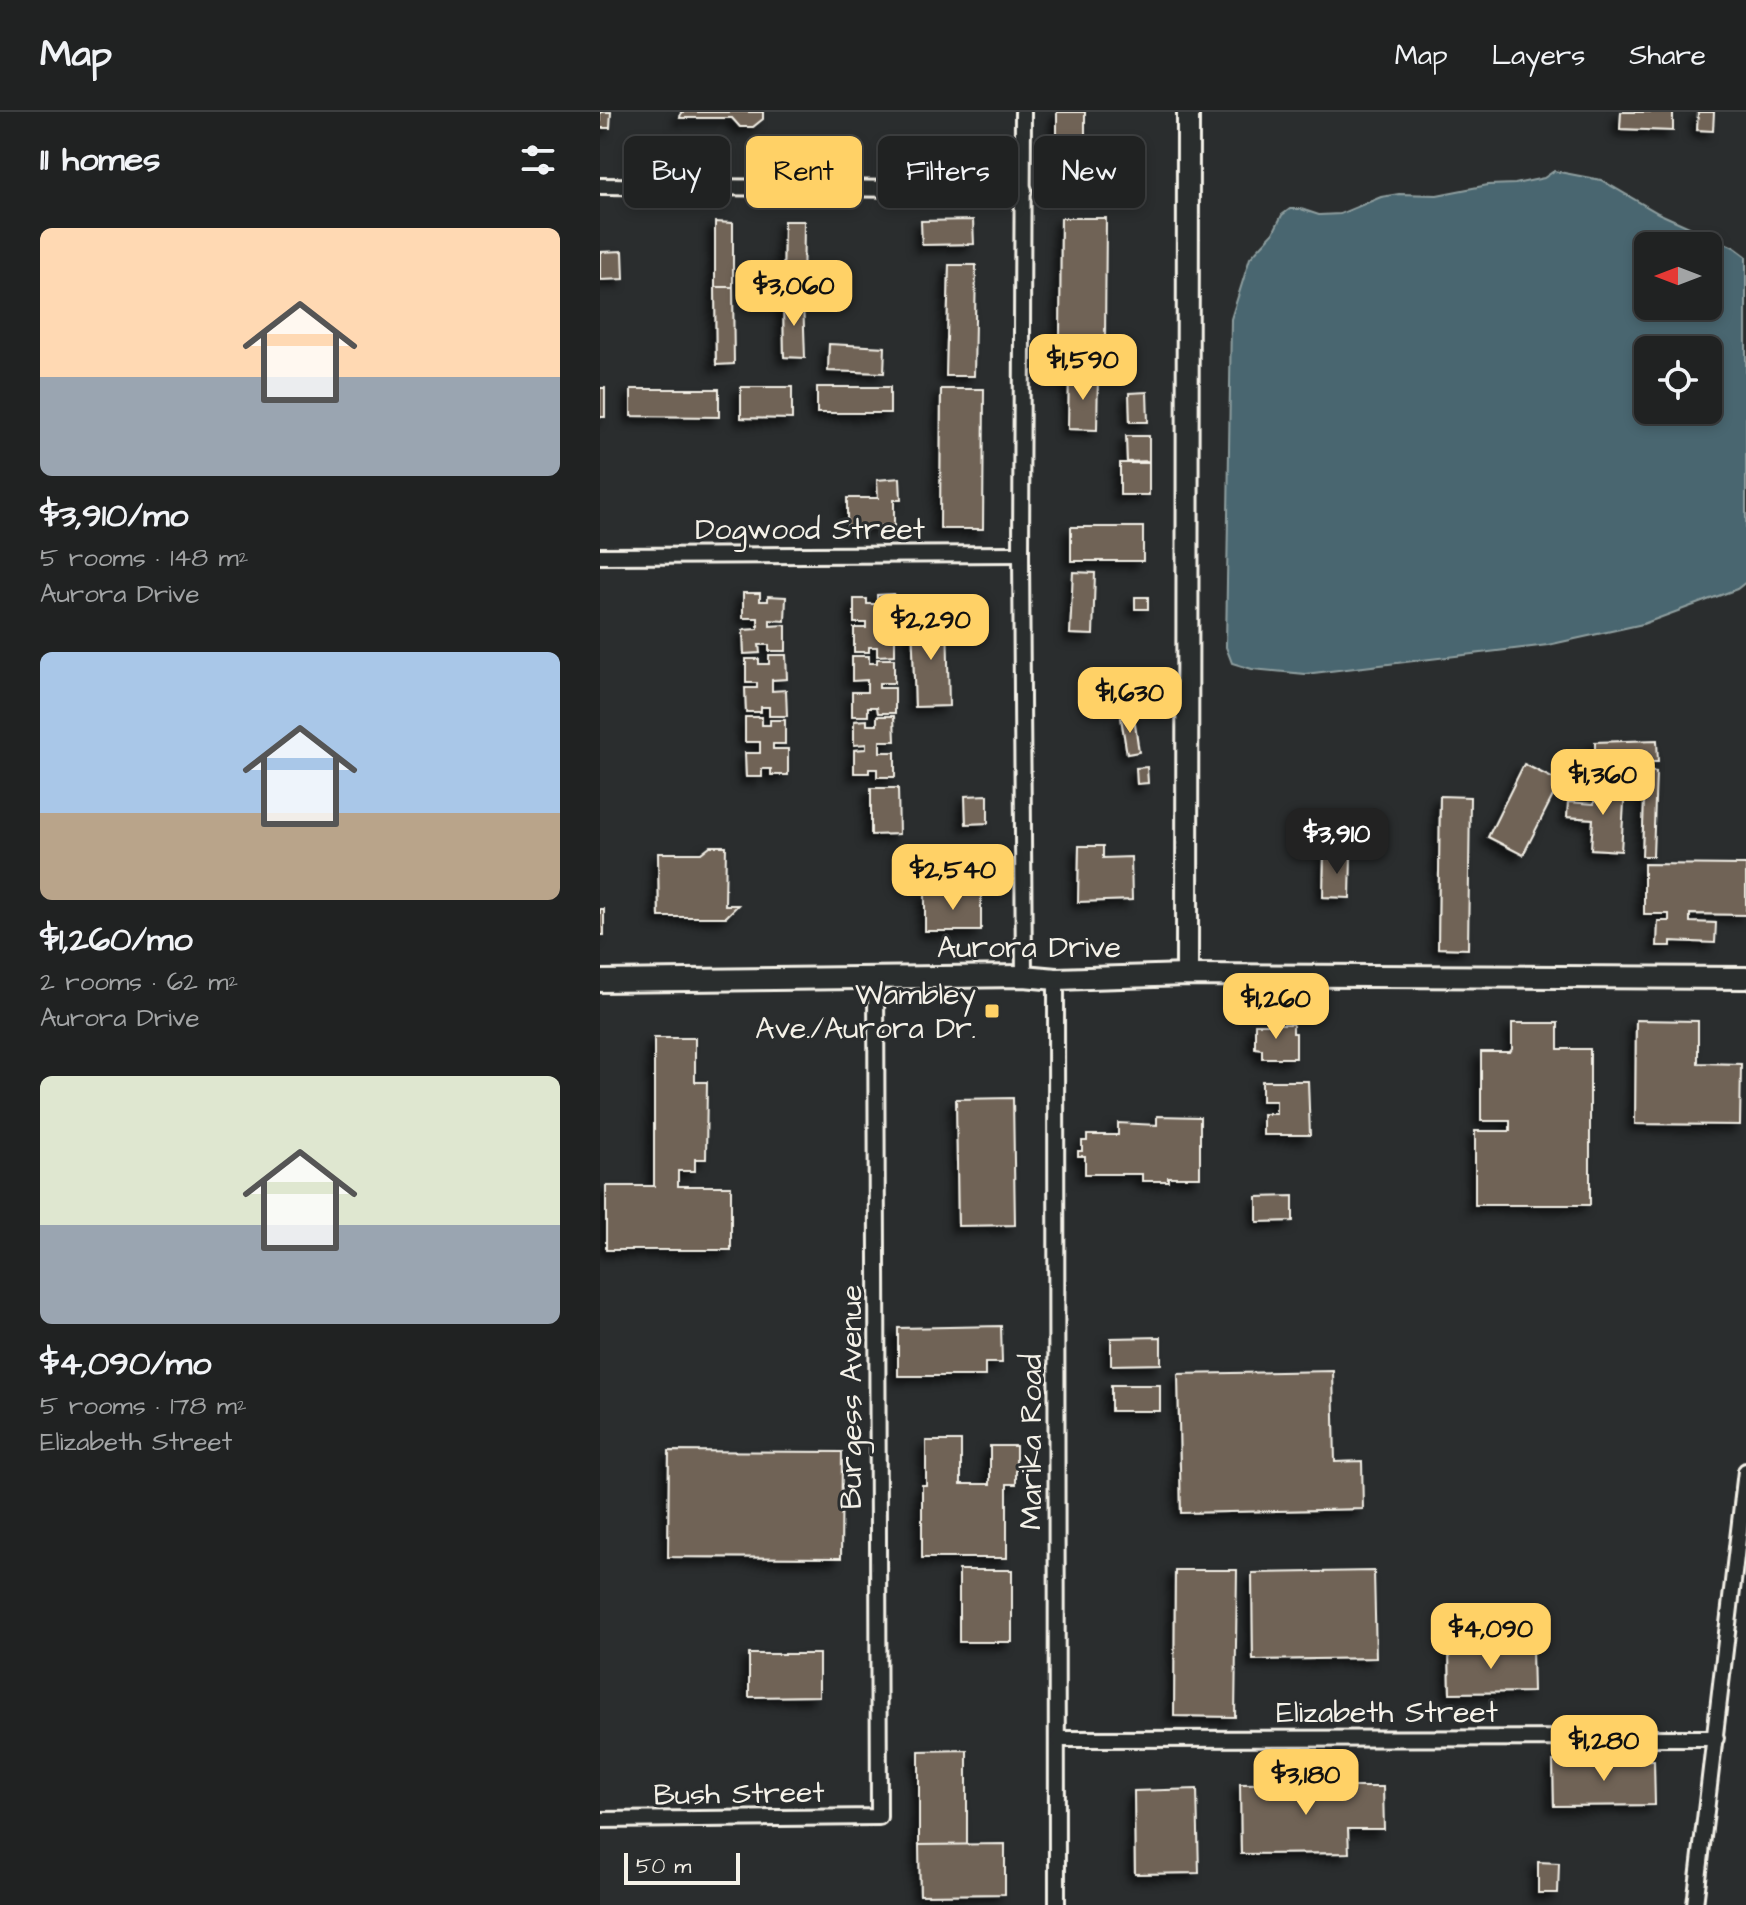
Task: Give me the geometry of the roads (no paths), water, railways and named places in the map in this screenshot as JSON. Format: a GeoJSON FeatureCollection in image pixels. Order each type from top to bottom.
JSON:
{"type":"FeatureCollection","features":[{"type":"Feature","properties":{"kind":"street"},"geometry":{"type":"LineString","coordinates":[[1023,112],[1021,554],[1024,976]]}},
{"type":"Feature","properties":{"kind":"street"},"geometry":{"type":"LineString","coordinates":[[1187,975],[1188,112]]}},
{"type":"Feature","properties":{"kind":"street"},"geometry":{"type":"LineString","coordinates":[[600,186],[1024,190]]}},
{"type":"Feature","properties":{"kind":"street","name":"Dogwood Street"},"geometry":{"type":"LineString","coordinates":[[600,556],[1021,554]]}},
{"type":"Feature","properties":{"kind":"street","name":"Aurora Drive"},"geometry":{"type":"LineString","coordinates":[[600,981],[1024,976],[1056,979],[1187,975],[1746,978]]}},
{"type":"Feature","properties":{"kind":"street","name":"Burgess Avenue"},"geometry":{"type":"LineString","coordinates":[[876,977],[879,1817]]}},
{"type":"Feature","properties":{"kind":"street","name":"Marika Road"},"geometry":{"type":"LineString","coordinates":[[1056,979],[1057,1905]]}},
{"type":"Feature","properties":{"kind":"street"},"geometry":{"type":"LineString","coordinates":[[1695,1905],[1746,1471]]}},
{"type":"Feature","properties":{"kind":"street","name":"Elizabeth Street"},"geometry":{"type":"LineString","coordinates":[[1058,1739],[1716,1738]]}},
{"type":"Feature","properties":{"kind":"street","name":"Bush Street"},"geometry":{"type":"LineString","coordinates":[[600,1820],[879,1817]]}},
{"type":"Feature","properties":{"kind":"water"},"geometry":{"type":"Polygon","coordinates":[[[1554,171],[1601,180],[1658,213],[1700,232],[1634,232],[1634,320],[1722,320],[1722,242],[1746,256],[1746,582],[1737,589],[1643,624],[1548,645],[1305,674],[1252,669],[1232,663],[1226,647],[1231,319],[1250,258],[1273,233],[1282,215],[1290,209],[1319,215],[1340,214],[1381,197],[1437,195],[1488,185],[1544,178],[1554,171]]]}},
{"type":"Feature","properties":{"kind":"place","name":"Wambley Ave./Aurora Dr."},"geometry":{"type":"Point","coordinates":[992,1011]}}]}
